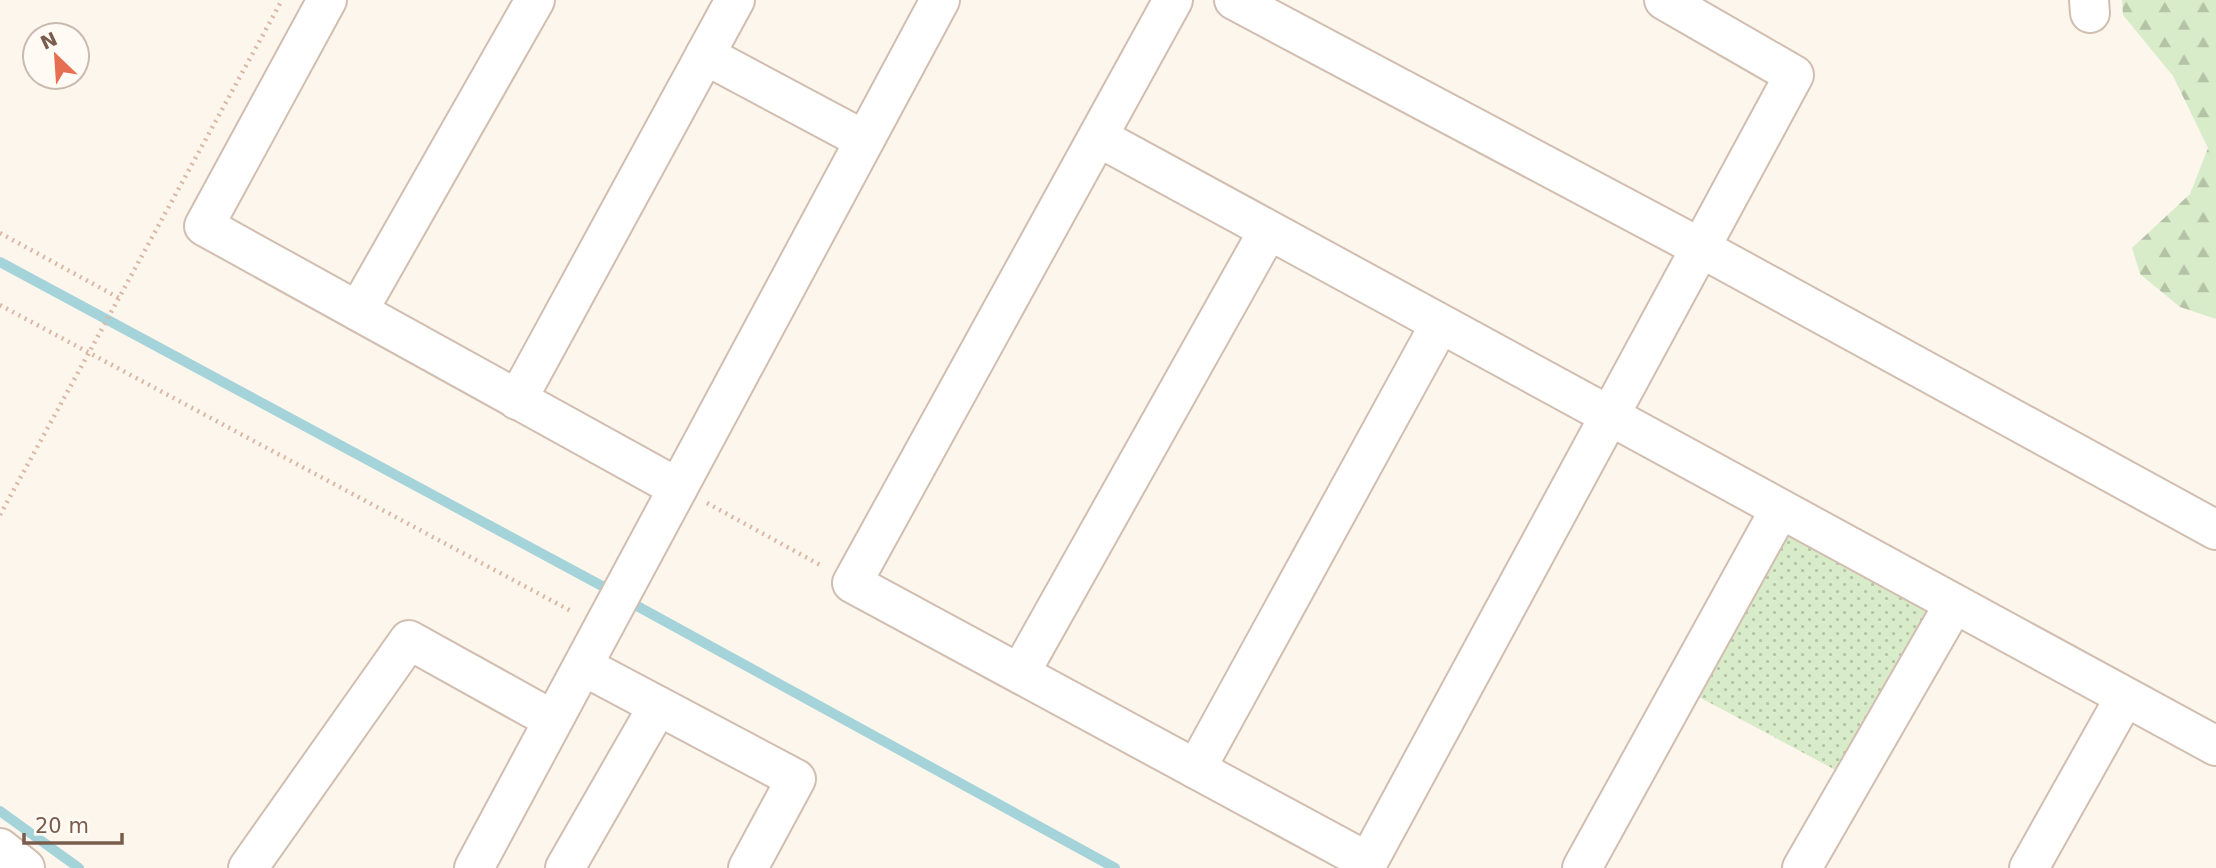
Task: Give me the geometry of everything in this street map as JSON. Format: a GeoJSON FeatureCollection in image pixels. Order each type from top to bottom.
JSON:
{"type":"FeatureCollection","features":[{"type":"Feature","properties":{"kind":"street"},"geometry":{"type":"LineString","coordinates":[[327,0],[204,226],[678,488]]}},
{"type":"Feature","properties":{"kind":"street"},"geometry":{"type":"LineString","coordinates":[[358,311],[535,0]]}},
{"type":"Feature","properties":{"kind":"street"},"geometry":{"type":"LineString","coordinates":[[517,400],[735,0]]}},
{"type":"Feature","properties":{"kind":"street"},"geometry":{"type":"LineString","coordinates":[[474,868],[940,0]]}},
{"type":"Feature","properties":{"kind":"street"},"geometry":{"type":"LineString","coordinates":[[1173,0],[852,583],[1368,862],[1794,75],[1664,0]]}},
{"type":"Feature","properties":{"kind":"street"},"geometry":{"type":"LineString","coordinates":[[1234,0],[1699,247],[2216,530]]}},
{"type":"Feature","properties":{"kind":"street"},"geometry":{"type":"LineString","coordinates":[[705,55],[864,140]]}},
{"type":"Feature","properties":{"kind":"street"},"geometry":{"type":"LineString","coordinates":[[1098,137],[2216,746]]}},
{"type":"Feature","properties":{"kind":"street"},"geometry":{"type":"LineString","coordinates":[[1020,674],[1268,231]]}},
{"type":"Feature","properties":{"kind":"street"},"geometry":{"type":"LineString","coordinates":[[1196,769],[1440,324]]}},
{"type":"Feature","properties":{"kind":"street"},"geometry":{"type":"LineString","coordinates":[[1582,868],[1780,509]]}},
{"type":"Feature","properties":{"kind":"street"},"geometry":{"type":"LineString","coordinates":[[1802,868],[1954,604]]}},
{"type":"Feature","properties":{"kind":"street"},"geometry":{"type":"LineString","coordinates":[[248,868],[409,640],[553,720]]}},
{"type":"Feature","properties":{"kind":"street"},"geometry":{"type":"LineString","coordinates":[[583,666],[796,779],[748,868]]}},
{"type":"Feature","properties":{"kind":"street"},"geometry":{"type":"LineString","coordinates":[[2029,868],[2125,696]]}},
{"type":"Feature","properties":{"kind":"street"},"geometry":{"type":"LineString","coordinates":[[565,868],[658,706]]}},
{"type":"Feature","properties":{"kind":"street"},"geometry":{"type":"LineString","coordinates":[[0,848],[25,868]]}},
{"type":"Feature","properties":{"kind":"path"},"geometry":{"type":"LineString","coordinates":[[0,514],[282,0]]}},
{"type":"Feature","properties":{"kind":"path"},"geometry":{"type":"LineString","coordinates":[[0,233],[119,298]]}},
{"type":"Feature","properties":{"kind":"path"},"geometry":{"type":"LineString","coordinates":[[0,305],[603,628]]}},
{"type":"Feature","properties":{"kind":"path"},"geometry":{"type":"LineString","coordinates":[[678,488],[852,583]]}},
{"type":"Feature","properties":{"kind":"green space"},"geometry":{"type":"Polygon","coordinates":[[[2122,0],[2216,0],[2216,319],[2180,307],[2140,274],[2132,248],[2190,194],[2208,148],[2173,76],[2123,15],[2122,0]]]}},
{"type":"Feature","properties":{"kind":"green space"},"geometry":{"type":"Polygon","coordinates":[[[1787,534],[1929,610],[1841,773],[1699,697],[1787,534]]]}},
{"type":"Feature","properties":{"kind":"waterway"},"geometry":{"type":"LineString","coordinates":[[0,262],[615,593]]}},
{"type":"Feature","properties":{"kind":"waterway"},"geometry":{"type":"LineString","coordinates":[[628,601],[1115,868]]}},
{"type":"Feature","properties":{"kind":"waterway"},"geometry":{"type":"LineString","coordinates":[[0,811],[79,868]]}}]}
